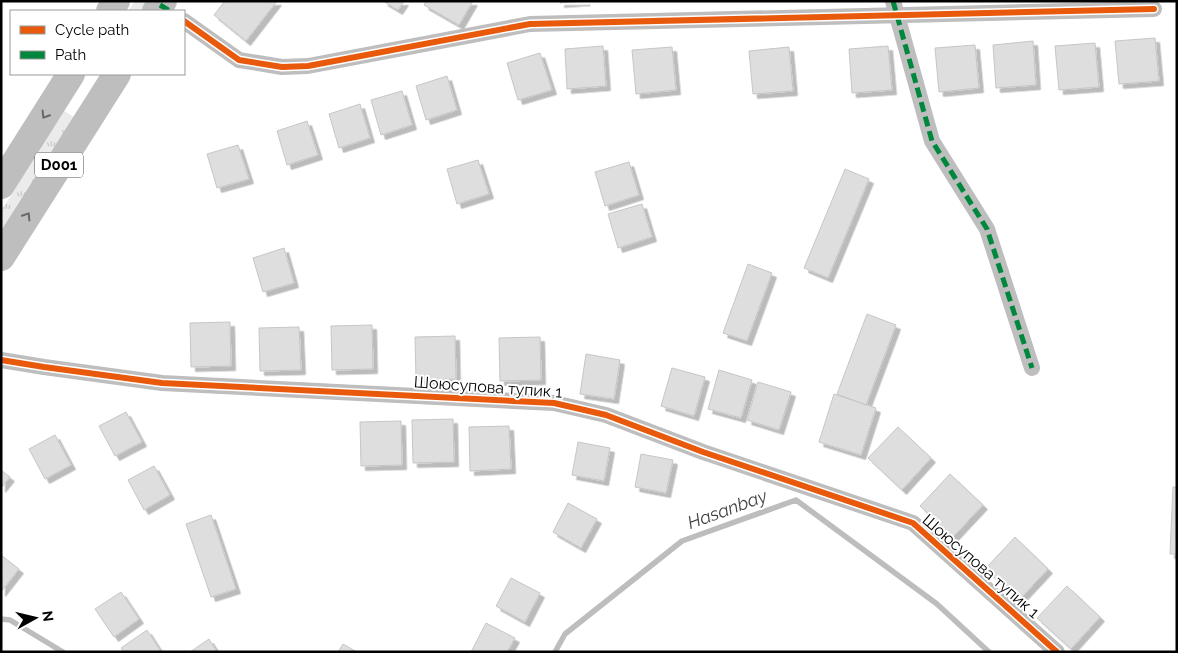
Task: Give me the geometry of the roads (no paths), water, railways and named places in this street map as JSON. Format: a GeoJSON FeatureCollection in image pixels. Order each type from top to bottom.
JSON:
{"type":"FeatureCollection","features":[{"type":"Feature","properties":{"kind":"highway","name":"D001"},"geometry":{"type":"LineString","coordinates":[[1,257],[116,75]]}},
{"type":"Feature","properties":{"kind":"highway","name":"D001"},"geometry":{"type":"LineString","coordinates":[[1,185],[69,77]]}},
{"type":"Feature","properties":{"kind":"highway"},"geometry":{"type":"LineString","coordinates":[[69,77],[100,100]]}},
{"type":"Feature","properties":{"kind":"street"},"geometry":{"type":"LineString","coordinates":[[895,8],[932,141],[987,229],[1032,368]]}},
{"type":"Feature","properties":{"kind":"street"},"geometry":{"type":"LineString","coordinates":[[185,22],[239,60],[282,67],[308,66],[530,24],[895,8],[1154,9]]}},
{"type":"Feature","properties":{"kind":"street","name":"Шоюсупова тупик 1"},"geometry":{"type":"LineString","coordinates":[[1,360],[162,383],[554,403],[606,415],[703,452],[913,523],[1057,652]]}},
{"type":"Feature","properties":{"kind":"waterway","name":"Hasanbay"},"geometry":{"type":"LineString","coordinates":[[555,652],[565,634],[682,541],[796,500],[937,604],[989,652]]}},
{"type":"Feature","properties":{"kind":"waterway","name":"Hasanbay"},"geometry":{"type":"LineString","coordinates":[[1,619],[10,620],[63,652]]}}]}
